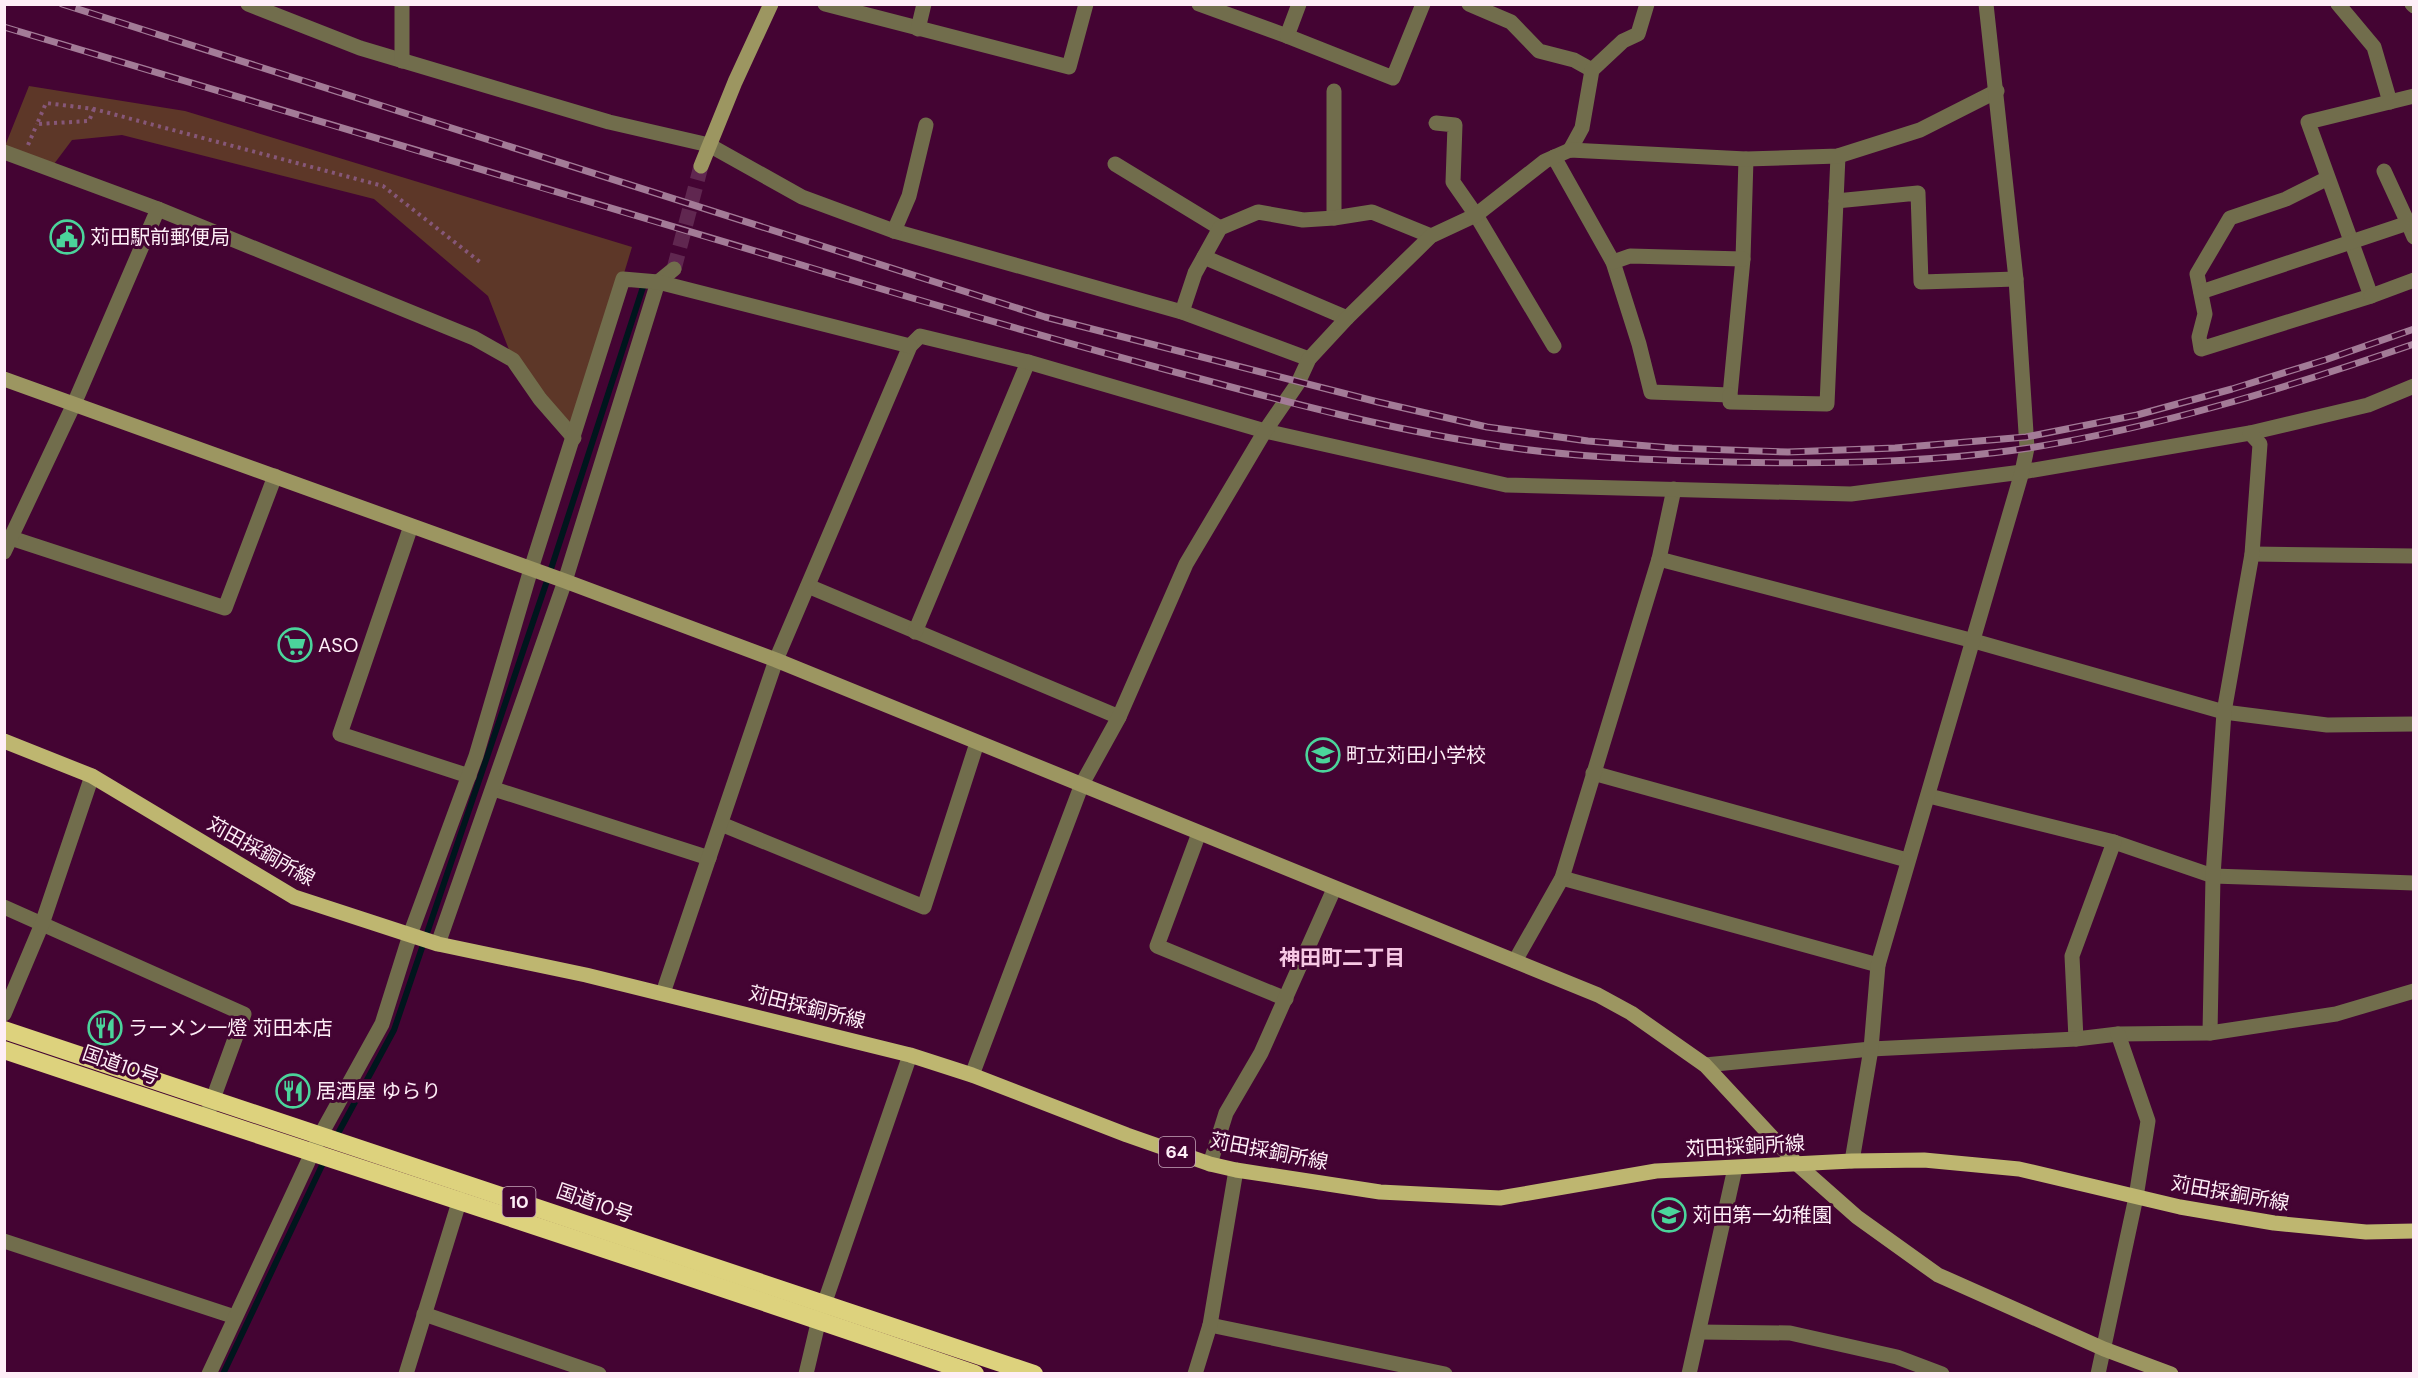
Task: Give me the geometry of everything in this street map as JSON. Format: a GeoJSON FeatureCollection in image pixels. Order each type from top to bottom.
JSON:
{"type":"FeatureCollection","features":[{"type":"Feature","properties":{"kind":"highway","name":"国道10号"},"geometry":{"type":"LineString","coordinates":[[4,1030],[320,1136],[822,1311],[975,1374]]}},
{"type":"Feature","properties":{"kind":"highway","name":"国道10号"},"geometry":{"type":"LineString","coordinates":[[4,1050],[312,1154],[460,1199],[647,1264],[822,1311],[1034,1374]]}},
{"type":"Feature","properties":{"kind":"main road","name":"苅田採銅所線"},"geometry":{"type":"LineString","coordinates":[[4,741],[92,776],[294,897],[438,944],[663,993],[910,1054],[972,1075],[1127,1135],[1210,1164],[1236,1170],[1380,1192],[1500,1198],[1656,1172],[1852,1161],[1924,1160],[2019,1169],[2180,1207],[2274,1223],[2366,1232],[2414,1231]]}},
{"type":"Feature","properties":{"kind":"street"},"geometry":{"type":"LineString","coordinates":[[248,4],[360,48],[402,61],[609,122],[709,145],[802,197],[894,231],[1182,312],[1309,359]]}},
{"type":"Feature","properties":{"kind":"street"},"geometry":{"type":"LineString","coordinates":[[402,4],[402,61]]}},
{"type":"Feature","properties":{"kind":"street"},"geometry":{"type":"LineString","coordinates":[[701,166],[735,82],[771,4]]}},
{"type":"Feature","properties":{"kind":"street"},"geometry":{"type":"LineString","coordinates":[[825,4],[1069,67],[1086,4]]}},
{"type":"Feature","properties":{"kind":"street"},"geometry":{"type":"LineString","coordinates":[[918,29],[924,4]]}},
{"type":"Feature","properties":{"kind":"street"},"geometry":{"type":"LineString","coordinates":[[1199,4],[1393,78],[1423,4]]}},
{"type":"Feature","properties":{"kind":"street"},"geometry":{"type":"LineString","coordinates":[[1287,36],[1299,4]]}},
{"type":"Feature","properties":{"kind":"street"},"geometry":{"type":"LineString","coordinates":[[1469,4],[1511,22],[1539,51],[1574,60],[1592,70]]}},
{"type":"Feature","properties":{"kind":"street"},"geometry":{"type":"LineString","coordinates":[[1570,150],[1582,128],[1592,70],[1623,41],[1638,34],[1647,4]]}},
{"type":"Feature","properties":{"kind":"street"},"geometry":{"type":"LineString","coordinates":[[1852,1161],[1871,1049],[1878,965],[1907,860],[1929,796],[1974,641],[2027,448],[2016,279],[1986,4]]}},
{"type":"Feature","properties":{"kind":"street"},"geometry":{"type":"LineString","coordinates":[[2338,4],[2374,47],[2390,102]]}},
{"type":"Feature","properties":{"kind":"street"},"geometry":{"type":"LineString","coordinates":[[972,1075],[1082,784],[1119,717],[1186,564],[1265,430],[1298,383],[1309,359],[1347,318],[1431,236],[1476,215],[1545,161],[1570,150],[1746,159],[1838,156],[1920,130],[1996,91]]}},
{"type":"Feature","properties":{"kind":"street"},"geometry":{"type":"LineString","coordinates":[[1334,92],[1334,218]]}},
{"type":"Feature","properties":{"kind":"street"},"geometry":{"type":"LineString","coordinates":[[2371,296],[2308,122],[2414,96]]}},
{"type":"Feature","properties":{"kind":"street"},"geometry":{"type":"LineString","coordinates":[[1436,123],[1455,125],[1453,182],[1476,215],[1554,346]]}},
{"type":"Feature","properties":{"kind":"street"},"geometry":{"type":"LineString","coordinates":[[894,231],[909,196],[926,125]]}},
{"type":"Feature","properties":{"kind":"street"},"geometry":{"type":"LineString","coordinates":[[4,152],[158,208],[474,338],[513,360],[540,399],[574,438]]}},
{"type":"Feature","properties":{"kind":"street"},"geometry":{"type":"LineString","coordinates":[[1746,159],[1743,259],[1730,402],[1827,404],[1838,156]]}},
{"type":"Feature","properties":{"kind":"street"},"geometry":{"type":"LineString","coordinates":[[1554,157],[1613,262],[1639,344],[1651,392],[1730,394]]}},
{"type":"Feature","properties":{"kind":"street"},"geometry":{"type":"LineString","coordinates":[[1115,164],[1220,228]]}},
{"type":"Feature","properties":{"kind":"street"},"geometry":{"type":"LineString","coordinates":[[2201,292],[2351,241],[2411,230],[2384,171]]}},
{"type":"Feature","properties":{"kind":"street"},"geometry":{"type":"LineString","coordinates":[[2328,178],[2286,198],[2230,218],[2197,274],[2205,314],[2199,337],[2201,350],[2414,280]]}},
{"type":"Feature","properties":{"kind":"street"},"geometry":{"type":"LineString","coordinates":[[1836,201],[1918,193],[1921,282],[2016,279]]}},
{"type":"Feature","properties":{"kind":"street"},"geometry":{"type":"LineString","coordinates":[[158,208],[74,404],[8,545],[225,608],[275,476]]}},
{"type":"Feature","properties":{"kind":"street"},"geometry":{"type":"LineString","coordinates":[[1182,312],[1195,273],[1220,228],[1258,212],[1303,220],[1372,212],[1431,236]]}},
{"type":"Feature","properties":{"kind":"street"},"geometry":{"type":"LineString","coordinates":[[1613,262],[1630,256],[1743,259]]}},
{"type":"Feature","properties":{"kind":"street"},"geometry":{"type":"LineString","coordinates":[[1204,257],[1347,318]]}},
{"type":"Feature","properties":{"kind":"street"},"geometry":{"type":"LineString","coordinates":[[438,944],[565,581],[658,282],[674,269]]}},
{"type":"Feature","properties":{"kind":"street"},"geometry":{"type":"LineString","coordinates":[[208,1374],[320,1136],[382,1024],[410,935],[469,776],[531,568],[623,279],[658,282],[910,345]]}},
{"type":"Feature","properties":{"kind":"street"},"geometry":{"type":"LineString","coordinates":[[663,993],[776,660],[910,345],[920,336],[1028,363],[1265,430],[1506,485],[1851,494],[2022,472],[2250,433],[2368,405],[2414,386]]}},
{"type":"Feature","properties":{"kind":"street"},"geometry":{"type":"LineString","coordinates":[[915,632],[1028,363]]}},
{"type":"Feature","properties":{"kind":"street"},"geometry":{"type":"LineString","coordinates":[[4,379],[531,568],[776,660],[1598,995],[1631,1013],[1705,1065],[1797,1164],[1857,1217],[1938,1275],[2104,1349],[2171,1374]]}},
{"type":"Feature","properties":{"kind":"street"},"geometry":{"type":"LineString","coordinates":[[2210,1032],[2213,876],[2224,712],[2252,554],[2260,444],[2250,433]]}},
{"type":"Feature","properties":{"kind":"street"},"geometry":{"type":"LineString","coordinates":[[1515,961],[1562,878],[1659,559],[1674,489]]}},
{"type":"Feature","properties":{"kind":"street"},"geometry":{"type":"LineString","coordinates":[[411,526],[340,734],[469,776]]}},
{"type":"Feature","properties":{"kind":"street"},"geometry":{"type":"LineString","coordinates":[[2252,554],[2414,556]]}},
{"type":"Feature","properties":{"kind":"street"},"geometry":{"type":"LineString","coordinates":[[1659,559],[1974,641],[2224,712],[2327,725],[2414,724]]}},
{"type":"Feature","properties":{"kind":"street"},"geometry":{"type":"LineString","coordinates":[[807,586],[1119,717]]}},
{"type":"Feature","properties":{"kind":"street"},"geometry":{"type":"LineString","coordinates":[[721,824],[924,907],[977,743]]}},
{"type":"Feature","properties":{"kind":"street"},"geometry":{"type":"LineString","coordinates":[[1593,773],[1907,860]]}},
{"type":"Feature","properties":{"kind":"street"},"geometry":{"type":"LineString","coordinates":[[4,1014],[42,924],[92,776]]}},
{"type":"Feature","properties":{"kind":"street"},"geometry":{"type":"LineString","coordinates":[[494,789],[709,858]]}},
{"type":"Feature","properties":{"kind":"street"},"geometry":{"type":"LineString","coordinates":[[1929,796],[2114,842],[2213,876],[2414,883]]}},
{"type":"Feature","properties":{"kind":"street"},"geometry":{"type":"LineString","coordinates":[[1199,833],[1157,946],[1286,999]]}},
{"type":"Feature","properties":{"kind":"street"},"geometry":{"type":"LineString","coordinates":[[2076,1039],[2072,956],[2114,842]]}},
{"type":"Feature","properties":{"kind":"street"},"geometry":{"type":"LineString","coordinates":[[1562,878],[1878,965]]}},
{"type":"Feature","properties":{"kind":"street"},"geometry":{"type":"LineString","coordinates":[[1210,1164],[1226,1113],[1261,1053],[1334,889]]}},
{"type":"Feature","properties":{"kind":"street"},"geometry":{"type":"LineString","coordinates":[[4,907],[244,1014],[206,1118]]}},
{"type":"Feature","properties":{"kind":"street"},"geometry":{"type":"LineString","coordinates":[[1705,1065],[1871,1049],[2076,1039],[2118,1034],[2210,1032],[2336,1014],[2414,992]]}},
{"type":"Feature","properties":{"kind":"street"},"geometry":{"type":"LineString","coordinates":[[2098,1374],[2136,1197],[2148,1121],[2118,1034]]}},
{"type":"Feature","properties":{"kind":"street"},"geometry":{"type":"LineString","coordinates":[[806,1374],[822,1311],[910,1054]]}},
{"type":"Feature","properties":{"kind":"street"},"geometry":{"type":"LineString","coordinates":[[1689,1374],[1735,1168]]}},
{"type":"Feature","properties":{"kind":"street"},"geometry":{"type":"LineString","coordinates":[[1195,1374],[1210,1325],[1236,1170]]}},
{"type":"Feature","properties":{"kind":"street"},"geometry":{"type":"LineString","coordinates":[[406,1374],[460,1199]]}},
{"type":"Feature","properties":{"kind":"street"},"geometry":{"type":"LineString","coordinates":[[4,1241],[236,1317]]}},
{"type":"Feature","properties":{"kind":"street"},"geometry":{"type":"LineString","coordinates":[[424,1314],[599,1374]]}},
{"type":"Feature","properties":{"kind":"street"},"geometry":{"type":"LineString","coordinates":[[1210,1325],[1444,1374]]}},
{"type":"Feature","properties":{"kind":"street"},"geometry":{"type":"LineString","coordinates":[[1699,1332],[1790,1333],[1897,1358],[1942,1374]]}},
{"type":"Feature","properties":{"kind":"path"},"geometry":{"type":"LineString","coordinates":[[94,110],[89,121],[37,124],[46,103],[94,110],[383,186],[480,262]]}},
{"type":"Feature","properties":{"kind":"shaded area"},"geometry":{"type":"Polygon","coordinates":[[[29,86],[185,111],[632,247],[574,438],[513,360],[488,296],[374,199],[122,135],[72,140],[51,168],[5,146],[29,86]]]}},
{"type":"Feature","properties":{"kind":"waterway"},"geometry":{"type":"LineString","coordinates":[[335,1139],[394,1030],[549,575],[645,281]]}},
{"type":"Feature","properties":{"kind":"waterway"},"geometry":{"type":"LineString","coordinates":[[223,1374],[325,1159]]}},
{"type":"Feature","properties":{"kind":"tunnel"},"geometry":{"type":"LineString","coordinates":[[674,269],[701,166]]}},
{"type":"Feature","properties":{"kind":"railway"},"geometry":{"type":"LineString","coordinates":[[62,4],[1045,317],[1378,402],[1487,427],[1588,441],[1672,448],[1788,452],[1895,448],[2026,437],[2137,415],[2232,389],[2414,329]]}},
{"type":"Feature","properties":{"kind":"railway"},"geometry":{"type":"LineString","coordinates":[[4,27],[904,296],[1052,338],[1340,415],[1512,448],[1605,457],[1767,463],[1917,460],[1992,453],[2078,439],[2175,417],[2272,390],[2414,344]]}},
{"type":"Feature","properties":{"kind":"place","name":"苅田駅前郵便局"},"geometry":{"type":"Point","coordinates":[67,237]}},
{"type":"Feature","properties":{"kind":"place","name":"ASO"},"geometry":{"type":"Point","coordinates":[295,645]}},
{"type":"Feature","properties":{"kind":"place","name":"町立苅田小学校"},"geometry":{"type":"Point","coordinates":[1323,755]}},
{"type":"Feature","properties":{"kind":"place","name":"ラーメン一燈 苅田本店"},"geometry":{"type":"Point","coordinates":[105,1028]}},
{"type":"Feature","properties":{"kind":"place","name":"居酒屋 ゆらり"},"geometry":{"type":"Point","coordinates":[293,1091]}},
{"type":"Feature","properties":{"kind":"place","name":"苅田第一幼稚園"},"geometry":{"type":"Point","coordinates":[1669,1215]}},
{"type":"Feature","properties":{"kind":"district","name":"神田町二丁目"},"geometry":{"type":"Point","coordinates":[1342,958]}}]}
